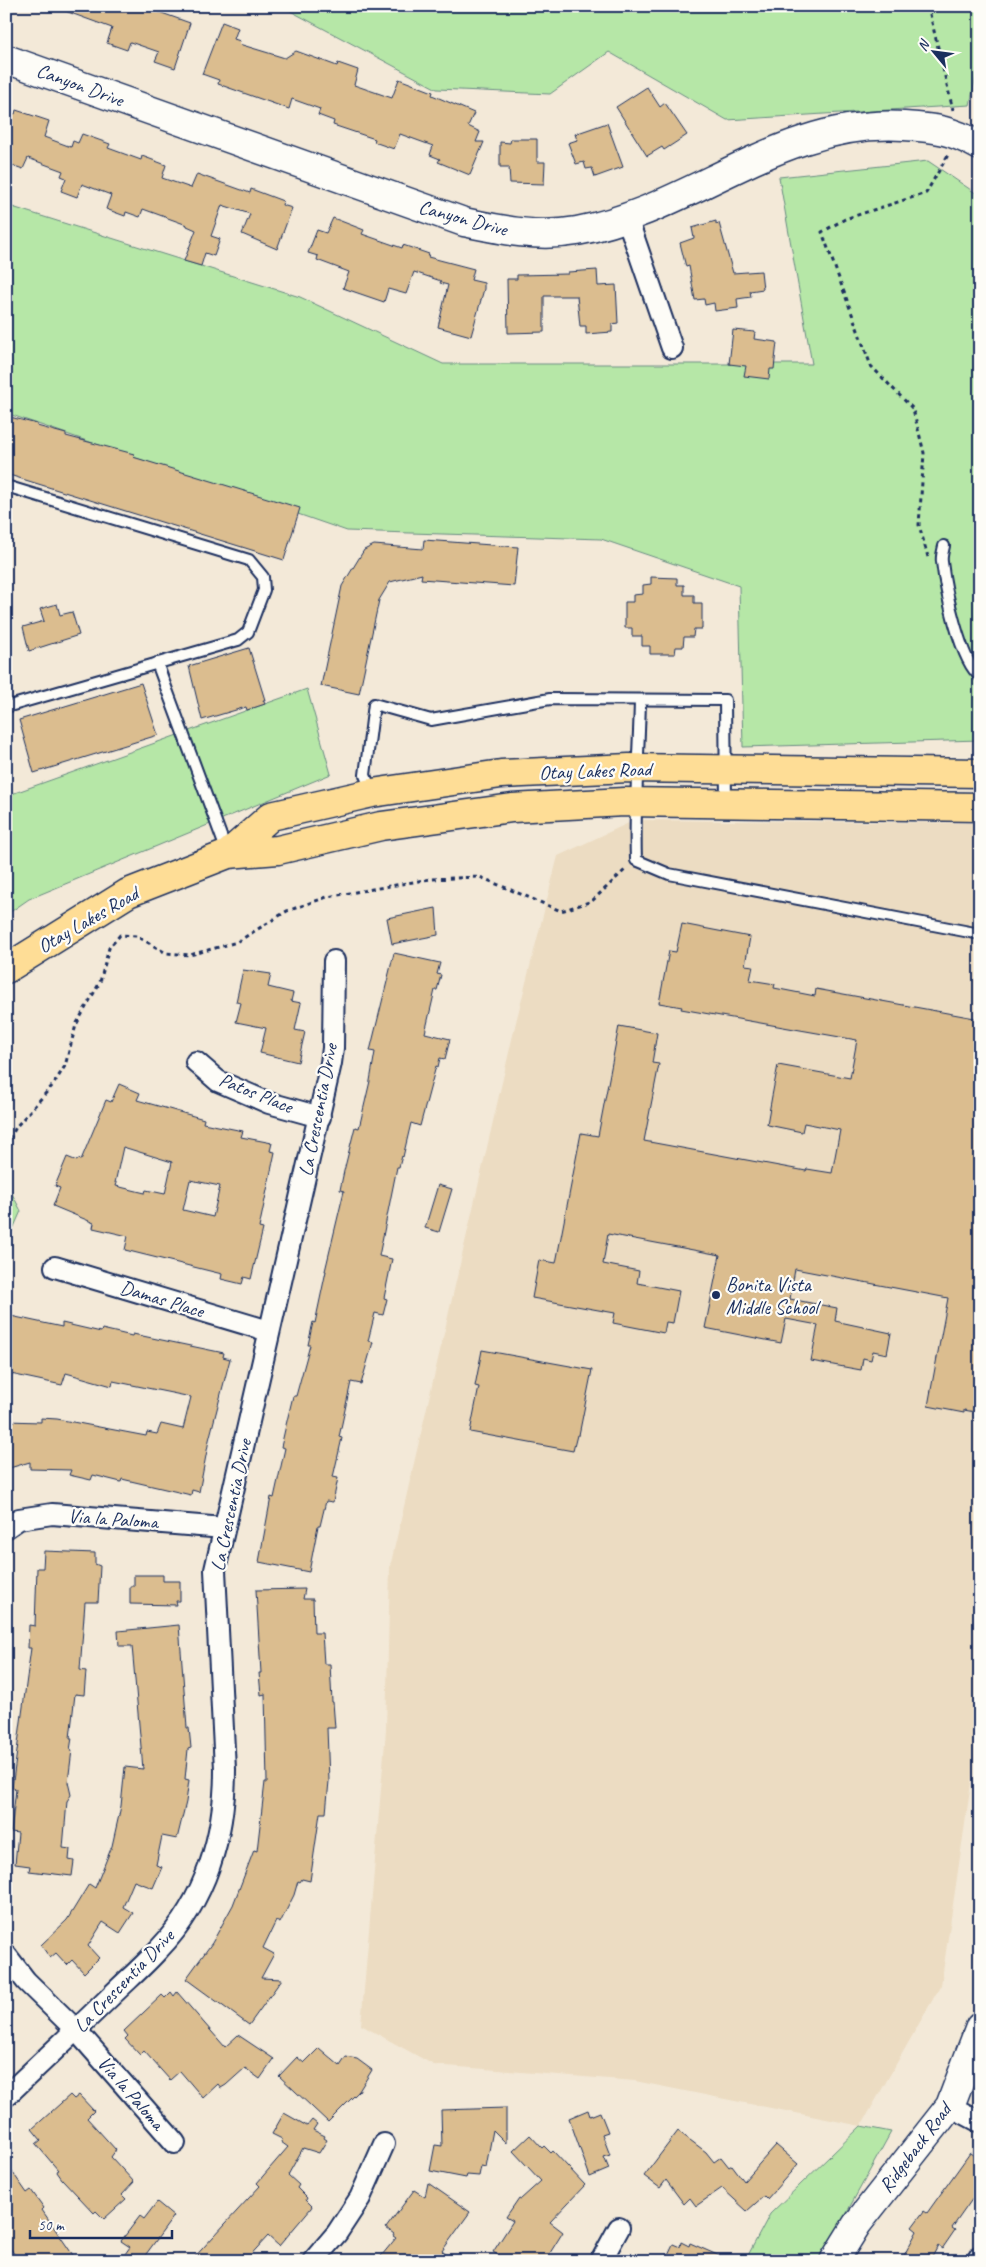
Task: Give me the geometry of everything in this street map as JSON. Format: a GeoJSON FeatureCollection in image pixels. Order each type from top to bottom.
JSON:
{"type":"FeatureCollection","features":[{"type":"Feature","properties":{"kind":"main road","name":"Otay Lakes Road"},"geometry":{"type":"LineString","coordinates":[[228,854],[271,816],[372,793],[501,774],[639,768],[980,773]]}},
{"type":"Feature","properties":{"kind":"main road","name":"Otay Lakes Road"},"geometry":{"type":"LineString","coordinates":[[6,969],[128,893],[228,854],[278,850],[381,826],[512,808],[635,802],[980,807]]}},
{"type":"Feature","properties":{"kind":"street","name":"Canyon Drive"},"geometry":{"type":"LineString","coordinates":[[6,59],[464,222],[526,234],[576,232],[626,218],[808,137],[876,124],[937,128],[969,140]]}},
{"type":"Feature","properties":{"kind":"street"},"geometry":{"type":"LineString","coordinates":[[626,218],[672,348]]}},
{"type":"Feature","properties":{"kind":"street","name":"La Crescentia Drive"},"geometry":{"type":"LineString","coordinates":[[6,2096],[160,1949],[176,1929],[202,1884],[218,1839],[225,1792],[225,1768],[215,1570],[320,1117],[333,1048],[334,961]]}},
{"type":"Feature","properties":{"kind":"street","name":"Patos Place"},"geometry":{"type":"LineString","coordinates":[[196,1062],[218,1081],[269,1103],[320,1117]]}},
{"type":"Feature","properties":{"kind":"street","name":"Damas Place"},"geometry":{"type":"LineString","coordinates":[[55,1267],[269,1331]]}},
{"type":"Feature","properties":{"kind":"street","name":"Via la Paloma"},"geometry":{"type":"LineString","coordinates":[[6,1528],[19,1519],[52,1514],[224,1528]]}},
{"type":"Feature","properties":{"kind":"street","name":"Via la Paloma"},"geometry":{"type":"LineString","coordinates":[[6,1955],[26,1981],[76,2030],[175,2142]]}},
{"type":"Feature","properties":{"kind":"street","name":"Ridgeback Road"},"geometry":{"type":"LineString","coordinates":[[834,2261],[857,2224],[950,2106],[980,2027]]}},
{"type":"Feature","properties":{"kind":"street"},"geometry":{"type":"LineString","coordinates":[[950,2106],[980,2122]]}},
{"type":"Feature","properties":{"kind":"street"},"geometry":{"type":"LineString","coordinates":[[313,2261],[337,2233],[360,2198],[384,2144]]}},
{"type":"Feature","properties":{"kind":"street"},"geometry":{"type":"LineString","coordinates":[[601,2261],[619,2228]]}},
{"type":"Feature","properties":{"kind":"street"},"geometry":{"type":"LineString","coordinates":[[977,2261],[980,2256]]}},
{"type":"Feature","properties":{"kind":"lane"},"geometry":{"type":"LineString","coordinates":[[6,486],[249,560],[263,577],[264,590],[248,632],[238,640],[6,707]]}},
{"type":"Feature","properties":{"kind":"lane"},"geometry":{"type":"LineString","coordinates":[[944,546],[942,560],[944,574],[958,636],[967,662],[980,676]]}},
{"type":"Feature","properties":{"kind":"lane"},"geometry":{"type":"LineString","coordinates":[[157,663],[228,854]]}},
{"type":"Feature","properties":{"kind":"lane"},"geometry":{"type":"LineString","coordinates":[[372,793],[365,775],[374,704],[431,720],[550,699],[725,700],[726,803]]}},
{"type":"Feature","properties":{"kind":"lane"},"geometry":{"type":"LineString","coordinates":[[640,700],[639,768],[635,802],[636,860],[669,874],[980,934]]}},
{"type":"Feature","properties":{"kind":"path"},"geometry":{"type":"LineString","coordinates":[[928,6],[969,140],[926,193],[845,219],[822,232],[871,366],[913,409],[924,453],[919,525],[926,553],[933,568],[944,574]]}},
{"type":"Feature","properties":{"kind":"path"},"geometry":{"type":"LineString","coordinates":[[6,1146],[16,1127],[53,1085],[65,1066],[76,1025],[100,982],[108,948],[120,936],[137,936],[166,953],[190,955],[237,942],[287,911],[327,897],[430,879],[480,877],[561,911],[592,901],[636,860]]}},
{"type":"Feature","properties":{"kind":"shaded area","name":"Bonita Vista Middle School"},"geometry":{"type":"Polygon","coordinates":[[[635,820],[980,823],[980,1723],[941,1985],[861,2126],[635,2081],[434,2065],[361,2025],[386,1730],[390,1567],[516,1022],[558,856],[635,820]]]}},
{"type":"Feature","properties":{"kind":"green space"},"geometry":{"type":"Polygon","coordinates":[[[281,6],[980,6],[980,56],[970,105],[727,120],[609,52],[550,94],[437,89],[281,6]]]}},
{"type":"Feature","properties":{"kind":"green space"},"geometry":{"type":"Polygon","coordinates":[[[928,161],[980,196],[980,277],[974,287],[980,291],[980,740],[743,747],[739,586],[601,539],[347,531],[6,413],[6,205],[300,297],[443,364],[812,364],[779,177],[928,161]]]}},
{"type":"Feature","properties":{"kind":"green space"},"geometry":{"type":"Polygon","coordinates":[[[307,689],[331,774],[29,899],[6,915],[6,796],[307,689]]]}},
{"type":"Feature","properties":{"kind":"green space"},"geometry":{"type":"Polygon","coordinates":[[[6,1182],[21,1211],[6,1245],[6,1182]]]}},
{"type":"Feature","properties":{"kind":"green space"},"geometry":{"type":"Polygon","coordinates":[[[861,2126],[891,2132],[820,2261],[745,2261],[770,2214],[861,2126]]]}},
{"type":"Feature","properties":{"kind":"building"},"geometry":{"type":"Polygon","coordinates":[[[57,6],[142,6],[190,23],[175,68],[155,61],[159,52],[130,42],[127,50],[107,43],[112,28],[57,8],[57,6]]]}},
{"type":"Feature","properties":{"kind":"building"},"geometry":{"type":"Polygon","coordinates":[[[222,22],[238,28],[234,39],[240,41],[239,44],[285,58],[296,51],[337,66],[338,63],[358,70],[354,85],[392,98],[399,79],[433,92],[432,95],[474,113],[468,126],[480,132],[476,142],[484,142],[470,175],[438,162],[440,159],[430,155],[433,146],[400,134],[394,149],[374,142],[375,139],[333,125],[334,121],[318,115],[320,109],[292,99],[289,109],[218,84],[219,80],[202,74],[222,22]]]}},
{"type":"Feature","properties":{"kind":"building"},"geometry":{"type":"Polygon","coordinates":[[[647,87],[660,107],[665,103],[687,135],[664,150],[662,147],[647,156],[616,107],[647,87]]]}},
{"type":"Feature","properties":{"kind":"building"},"geometry":{"type":"Polygon","coordinates":[[[16,110],[49,121],[44,137],[71,147],[73,141],[78,143],[82,134],[110,144],[108,148],[141,160],[142,156],[166,165],[162,178],[191,188],[197,174],[250,193],[251,189],[283,201],[282,205],[292,208],[277,249],[242,234],[250,214],[222,205],[211,236],[220,239],[214,256],[205,253],[201,266],[184,261],[196,230],[187,225],[143,209],[140,217],[126,212],[125,216],[106,209],[111,195],[82,184],[77,197],[61,191],[66,178],[61,176],[63,171],[28,158],[23,169],[6,163],[6,111],[15,114],[16,110]]]}},
{"type":"Feature","properties":{"kind":"building"},"geometry":{"type":"Polygon","coordinates":[[[607,123],[623,167],[595,177],[592,168],[586,169],[584,162],[576,164],[568,143],[577,140],[575,134],[607,123]]]}},
{"type":"Feature","properties":{"kind":"building"},"geometry":{"type":"Polygon","coordinates":[[[511,139],[537,139],[537,162],[545,162],[544,184],[510,183],[509,167],[500,167],[500,142],[510,143],[511,139]]]}},
{"type":"Feature","properties":{"kind":"building"},"geometry":{"type":"Polygon","coordinates":[[[333,218],[364,230],[362,234],[402,248],[403,245],[429,254],[428,257],[474,269],[471,280],[484,283],[484,289],[471,336],[438,327],[448,285],[440,283],[441,281],[414,272],[406,294],[388,289],[384,302],[343,288],[349,272],[317,260],[318,256],[308,253],[317,230],[326,233],[333,218]]]}},
{"type":"Feature","properties":{"kind":"building"},"geometry":{"type":"Polygon","coordinates":[[[716,221],[716,224],[719,223],[733,273],[761,271],[763,289],[750,291],[751,297],[737,299],[738,308],[715,311],[714,303],[705,305],[704,299],[695,300],[689,266],[686,267],[680,243],[694,238],[692,228],[716,221]]]}},
{"type":"Feature","properties":{"kind":"building"},"geometry":{"type":"Polygon","coordinates":[[[597,270],[598,286],[616,285],[618,323],[612,324],[612,332],[586,334],[586,326],[580,326],[577,296],[544,296],[544,332],[508,333],[507,279],[517,279],[517,275],[568,274],[568,272],[597,270]]]}},
{"type":"Feature","properties":{"kind":"building"},"geometry":{"type":"Polygon","coordinates":[[[733,330],[755,332],[754,339],[777,342],[774,369],[770,369],[769,379],[744,376],[746,366],[729,364],[733,330]]]}},
{"type":"Feature","properties":{"kind":"building"},"geometry":{"type":"Polygon","coordinates":[[[6,416],[37,424],[37,426],[66,434],[66,436],[134,454],[133,457],[300,508],[284,560],[6,474],[6,416]]]}},
{"type":"Feature","properties":{"kind":"building"},"geometry":{"type":"Polygon","coordinates":[[[424,540],[518,547],[514,586],[421,579],[422,574],[390,582],[379,600],[359,694],[321,686],[342,586],[364,550],[374,545],[423,549],[424,540]]]}},
{"type":"Feature","properties":{"kind":"building"},"geometry":{"type":"Polygon","coordinates":[[[651,577],[677,578],[677,585],[684,585],[684,595],[694,595],[694,603],[702,603],[702,629],[694,629],[693,637],[684,637],[683,647],[676,647],[675,654],[650,654],[650,646],[642,646],[642,636],[632,636],[632,628],[625,628],[625,602],[633,602],[633,595],[643,594],[643,585],[651,584],[651,577]]]}},
{"type":"Feature","properties":{"kind":"building"},"geometry":{"type":"Polygon","coordinates":[[[57,604],[60,615],[72,612],[79,635],[29,651],[23,627],[44,621],[40,609],[57,604]]]}},
{"type":"Feature","properties":{"kind":"building"},"geometry":{"type":"Polygon","coordinates":[[[249,648],[265,704],[247,710],[246,707],[202,720],[189,666],[249,648]]]}},
{"type":"Feature","properties":{"kind":"building"},"geometry":{"type":"Polygon","coordinates":[[[141,683],[158,735],[34,773],[19,720],[141,683]]]}},
{"type":"Feature","properties":{"kind":"building"},"geometry":{"type":"Polygon","coordinates":[[[436,908],[438,935],[392,944],[387,918],[436,908]]]}},
{"type":"Feature","properties":{"kind":"building"},"geometry":{"type":"Polygon","coordinates":[[[682,924],[750,937],[745,965],[753,966],[750,980],[775,984],[774,988],[815,996],[816,989],[980,1019],[980,1413],[964,1410],[964,1413],[928,1406],[948,1298],[795,1269],[790,1299],[837,1308],[835,1321],[891,1333],[887,1354],[873,1351],[871,1360],[863,1358],[861,1370],[811,1361],[818,1325],[786,1319],[781,1343],[705,1328],[720,1255],[608,1234],[603,1264],[639,1271],[637,1283],[679,1291],[673,1323],[666,1322],[664,1333],[613,1323],[615,1313],[532,1298],[539,1260],[556,1263],[581,1133],[598,1136],[619,1026],[657,1033],[652,1063],[659,1064],[644,1141],[806,1171],[807,1169],[832,1173],[840,1130],[804,1123],[802,1132],[768,1125],[772,1096],[778,1065],[850,1078],[857,1040],[681,1009],[682,1007],[659,1003],[669,951],[676,952],[682,924]]]}},
{"type":"Feature","properties":{"kind":"building"},"geometry":{"type":"Polygon","coordinates":[[[394,953],[440,963],[437,974],[441,975],[437,990],[435,990],[425,1033],[450,1039],[445,1059],[440,1058],[438,1067],[436,1066],[420,1126],[411,1123],[403,1157],[399,1167],[397,1167],[379,1256],[392,1259],[384,1298],[387,1299],[383,1315],[375,1313],[368,1341],[373,1342],[361,1384],[351,1382],[339,1437],[342,1438],[333,1477],[338,1478],[333,1502],[326,1501],[320,1526],[318,1526],[309,1572],[259,1562],[271,1497],[274,1498],[285,1448],[281,1447],[286,1425],[293,1396],[296,1396],[310,1345],[308,1345],[313,1322],[315,1323],[344,1191],[340,1190],[344,1171],[355,1127],[359,1128],[370,1081],[375,1052],[370,1051],[394,953]]]}},
{"type":"Feature","properties":{"kind":"building"},"geometry":{"type":"Polygon","coordinates":[[[243,970],[271,974],[268,987],[293,993],[291,1001],[301,1003],[295,1030],[305,1032],[298,1062],[260,1053],[266,1028],[236,1022],[241,1003],[236,1002],[243,970]]]}},
{"type":"Feature","properties":{"kind":"building"},"geometry":{"type":"Polygon","coordinates":[[[119,1084],[140,1093],[137,1100],[204,1119],[203,1123],[243,1131],[241,1137],[272,1143],[270,1151],[275,1152],[259,1228],[263,1229],[251,1279],[244,1277],[242,1284],[221,1279],[222,1274],[125,1250],[128,1236],[93,1228],[94,1223],[53,1206],[60,1188],[55,1186],[67,1157],[77,1161],[78,1159],[81,1160],[106,1100],[111,1102],[119,1084]],[[123,1147],[115,1183],[117,1183],[116,1186],[145,1193],[146,1190],[165,1194],[172,1162],[123,1147]],[[190,1180],[183,1210],[213,1217],[220,1186],[190,1180]]]}},
{"type":"Feature","properties":{"kind":"building"},"geometry":{"type":"Polygon","coordinates":[[[438,1185],[452,1189],[439,1232],[425,1228],[438,1185]]]}},
{"type":"Feature","properties":{"kind":"building"},"geometry":{"type":"Polygon","coordinates":[[[6,1315],[62,1327],[62,1323],[101,1332],[102,1329],[132,1336],[133,1334],[224,1353],[223,1357],[230,1359],[209,1440],[199,1492],[192,1490],[191,1495],[122,1479],[121,1482],[93,1475],[91,1480],[69,1475],[71,1470],[30,1469],[30,1462],[6,1469],[6,1421],[41,1422],[41,1418],[57,1419],[146,1436],[147,1432],[157,1434],[161,1424],[183,1429],[191,1397],[113,1381],[112,1386],[66,1373],[62,1385],[6,1373],[6,1315]]]}},
{"type":"Feature","properties":{"kind":"building"},"geometry":{"type":"Polygon","coordinates":[[[482,1350],[592,1370],[579,1435],[577,1435],[573,1451],[470,1432],[479,1387],[475,1386],[482,1350]]]}},
{"type":"Feature","properties":{"kind":"building"},"geometry":{"type":"Polygon","coordinates":[[[44,1551],[95,1553],[95,1564],[100,1566],[98,1602],[85,1602],[80,1670],[86,1671],[84,1695],[75,1694],[70,1738],[72,1738],[70,1750],[72,1750],[68,1782],[71,1795],[67,1801],[63,1848],[70,1849],[69,1860],[74,1861],[72,1876],[29,1871],[30,1866],[15,1864],[18,1833],[11,1832],[16,1789],[12,1788],[31,1648],[28,1648],[29,1625],[35,1626],[37,1568],[43,1568],[44,1551]]]}},
{"type":"Feature","properties":{"kind":"building"},"geometry":{"type":"Polygon","coordinates":[[[134,1575],[163,1575],[163,1581],[180,1581],[180,1601],[176,1601],[177,1605],[130,1604],[130,1586],[134,1586],[134,1575]]]}},
{"type":"Feature","properties":{"kind":"building"},"geometry":{"type":"Polygon","coordinates":[[[305,1589],[303,1599],[313,1599],[314,1633],[322,1633],[324,1664],[330,1664],[335,1728],[327,1728],[329,1781],[326,1813],[320,1813],[310,1881],[302,1879],[300,1882],[298,1881],[294,1895],[280,1923],[276,1921],[263,1948],[274,1954],[261,1978],[282,1979],[249,2025],[186,1979],[212,1943],[233,1905],[254,1850],[257,1851],[265,1782],[267,1782],[265,1694],[261,1695],[259,1673],[261,1673],[256,1590],[305,1589]]]}},
{"type":"Feature","properties":{"kind":"building"},"geometry":{"type":"Polygon","coordinates":[[[179,1625],[187,1728],[189,1728],[191,1748],[188,1749],[185,1779],[189,1780],[186,1802],[177,1839],[162,1836],[156,1865],[162,1867],[153,1888],[134,1881],[123,1907],[133,1913],[120,1933],[103,1922],[88,1946],[99,1958],[84,1973],[72,1960],[67,1965],[56,1953],[50,1958],[41,1945],[67,1920],[89,1884],[95,1888],[112,1846],[121,1806],[125,1767],[143,1769],[132,1646],[119,1646],[118,1631],[179,1625]]]}},
{"type":"Feature","properties":{"kind":"building"},"geometry":{"type":"Polygon","coordinates":[[[171,1992],[174,1996],[177,1992],[225,2047],[238,2035],[274,2059],[260,2079],[245,2068],[226,2085],[221,2088],[218,2084],[203,2098],[180,2071],[170,2080],[144,2051],[140,2055],[125,2039],[128,2036],[124,2031],[162,1995],[165,1998],[171,1992]]]}},
{"type":"Feature","properties":{"kind":"building"},"geometry":{"type":"Polygon","coordinates":[[[319,2048],[340,2066],[346,2057],[357,2059],[372,2070],[359,2091],[328,2122],[279,2076],[297,2057],[304,2063],[319,2048]]]}},
{"type":"Feature","properties":{"kind":"building"},"geometry":{"type":"Polygon","coordinates":[[[70,2095],[74,2099],[79,2095],[94,2111],[87,2118],[116,2150],[111,2157],[134,2182],[122,2195],[126,2199],[104,2219],[96,2211],[94,2213],[62,2179],[57,2172],[58,2170],[36,2144],[41,2140],[32,2129],[70,2095]]]}},
{"type":"Feature","properties":{"kind":"building"},"geometry":{"type":"Polygon","coordinates":[[[506,2108],[506,2143],[493,2130],[486,2167],[481,2166],[479,2176],[467,2175],[466,2178],[430,2171],[435,2145],[442,2146],[441,2110],[506,2108]]]}},
{"type":"Feature","properties":{"kind":"building"},"geometry":{"type":"Polygon","coordinates":[[[588,2110],[590,2116],[600,2112],[608,2132],[602,2134],[610,2155],[604,2157],[609,2169],[590,2177],[569,2118],[588,2110]]]}},
{"type":"Feature","properties":{"kind":"building"},"geometry":{"type":"Polygon","coordinates":[[[284,2113],[307,2126],[312,2120],[317,2124],[313,2130],[325,2136],[324,2138],[327,2140],[319,2153],[303,2148],[288,2175],[299,2185],[297,2188],[307,2198],[306,2200],[312,2206],[311,2208],[279,2246],[268,2236],[245,2261],[191,2261],[260,2186],[257,2183],[288,2147],[281,2142],[282,2139],[272,2134],[284,2113]]]}},
{"type":"Feature","properties":{"kind":"building"},"geometry":{"type":"Polygon","coordinates":[[[678,2131],[706,2152],[714,2162],[721,2157],[729,2167],[732,2165],[744,2181],[776,2145],[798,2164],[767,2199],[764,2196],[747,2211],[722,2188],[696,2206],[690,2198],[684,2204],[666,2180],[660,2188],[644,2176],[678,2131]]]}},
{"type":"Feature","properties":{"kind":"building"},"geometry":{"type":"Polygon","coordinates":[[[530,2135],[542,2148],[544,2146],[551,2153],[553,2151],[585,2185],[550,2222],[563,2232],[545,2261],[507,2261],[493,2252],[513,2221],[506,2217],[519,2198],[521,2199],[541,2181],[513,2151],[530,2135]]]}},
{"type":"Feature","properties":{"kind":"building"},"geometry":{"type":"Polygon","coordinates":[[[970,2153],[980,2160],[980,2188],[952,2228],[955,2230],[942,2249],[938,2246],[930,2261],[901,2261],[917,2231],[912,2227],[924,2211],[927,2213],[970,2153]]]}},
{"type":"Feature","properties":{"kind":"building"},"geometry":{"type":"Polygon","coordinates":[[[6,2163],[27,2193],[31,2190],[44,2208],[42,2210],[77,2261],[19,2261],[6,2242],[6,2163]]]}},
{"type":"Feature","properties":{"kind":"building"},"geometry":{"type":"Polygon","coordinates":[[[428,2183],[470,2212],[442,2251],[454,2261],[377,2261],[396,2238],[386,2228],[414,2190],[425,2197],[428,2183]]]}},
{"type":"Feature","properties":{"kind":"building"},"geometry":{"type":"Polygon","coordinates":[[[157,2202],[174,2216],[141,2261],[120,2261],[130,2247],[121,2241],[140,2216],[144,2219],[157,2202]]]}},
{"type":"Feature","properties":{"kind":"building"},"geometry":{"type":"Polygon","coordinates":[[[681,2242],[689,2246],[690,2243],[731,2261],[665,2261],[673,2244],[680,2247],[681,2242]]]}},
{"type":"Feature","properties":{"kind":"place","name":"Bonita Vista Middle School"},"geometry":{"type":"Point","coordinates":[716,1295]}}]}
